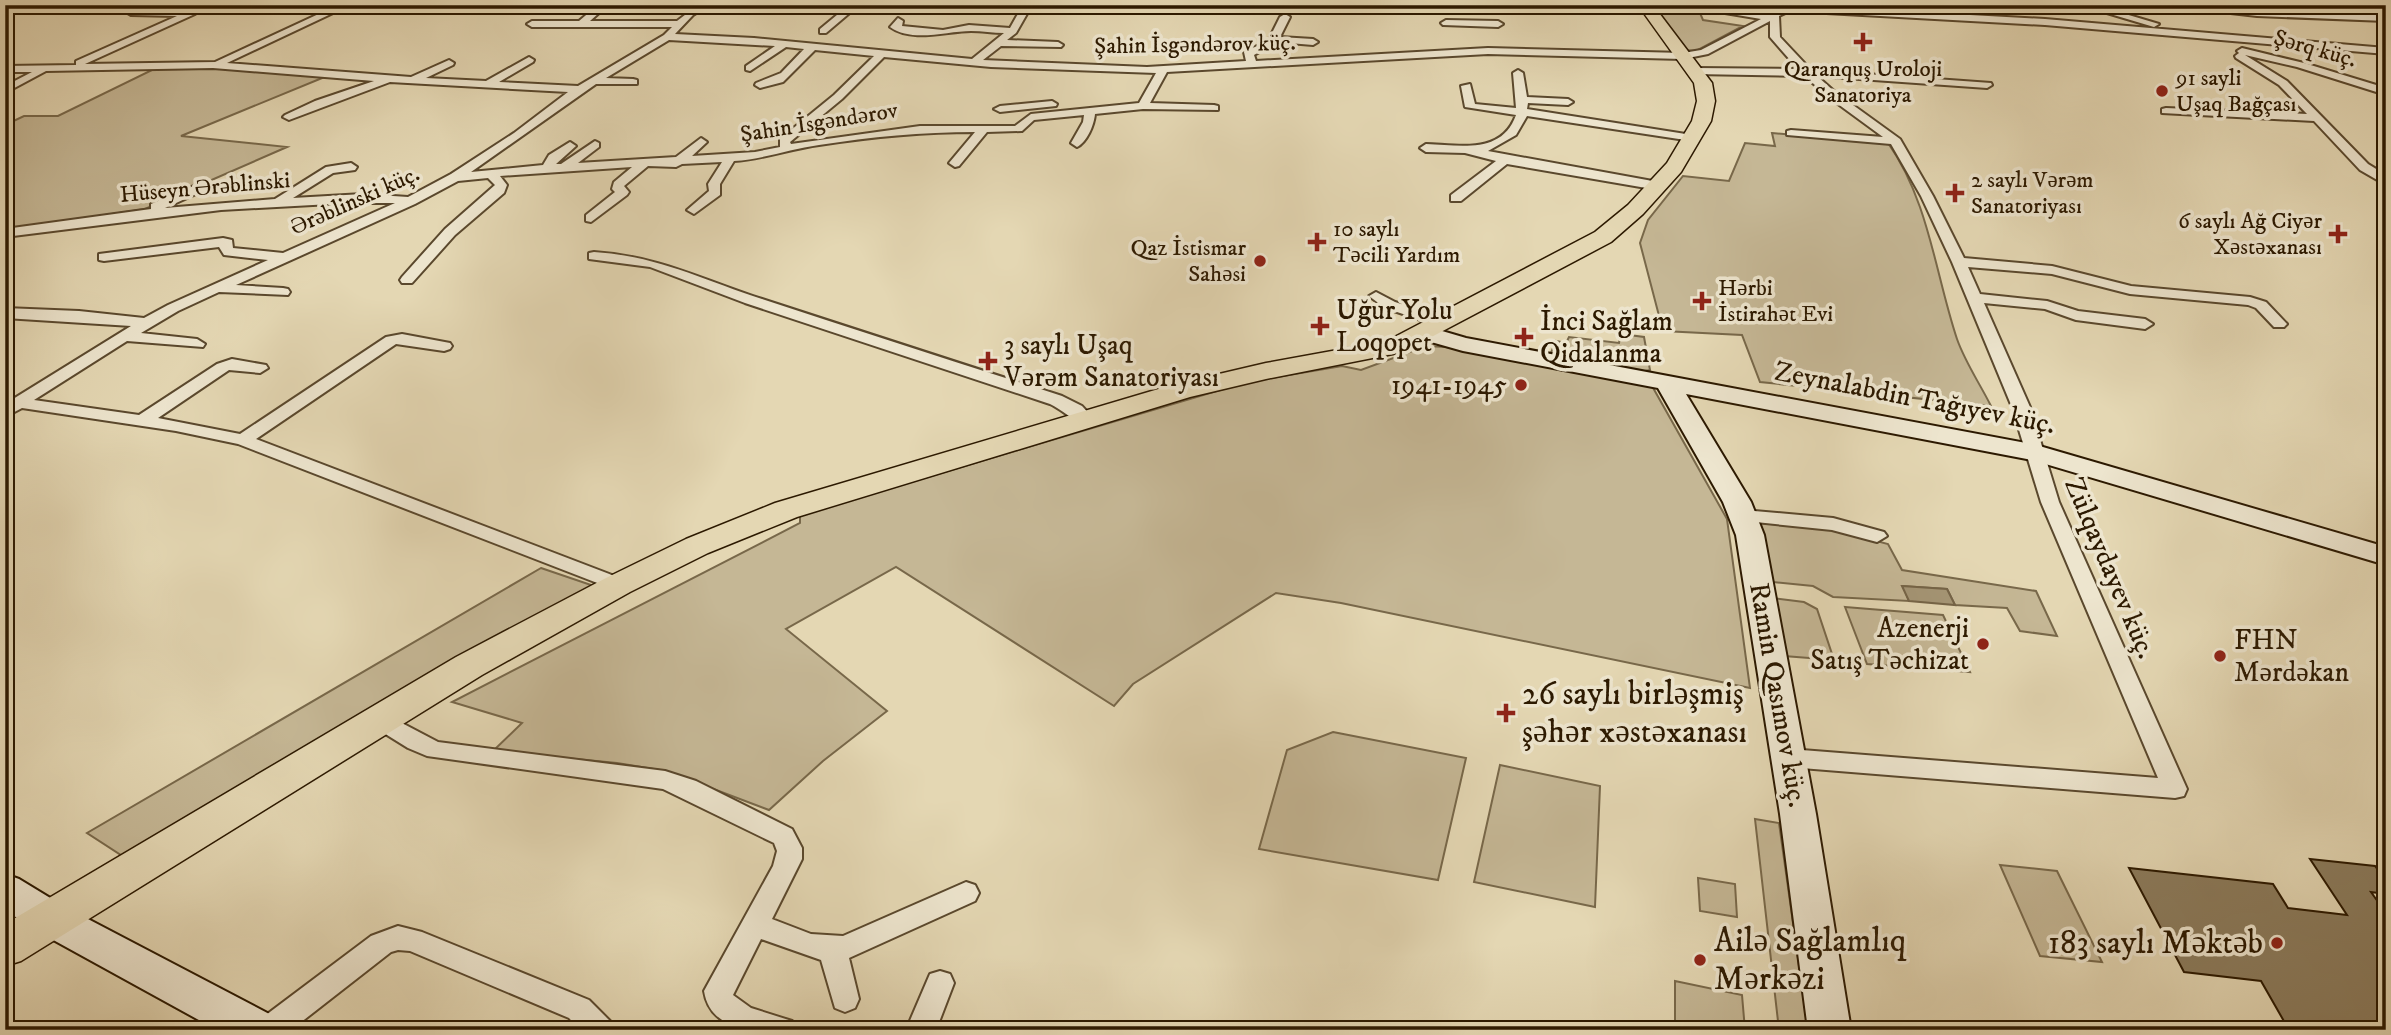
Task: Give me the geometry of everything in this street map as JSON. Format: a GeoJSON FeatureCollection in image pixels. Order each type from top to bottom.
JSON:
{"type":"FeatureCollection","features":[{"type":"Feature","properties":{"kind":"main road"},"geometry":{"type":"LineString","coordinates":[[5,948],[379,719],[618,585],[697,546],[786,510],[1086,419],[1226,380],[1382,350],[1433,327],[1611,232],[1634,214],[1658,186],[1692,138],[1707,108],[1706,88],[1645,5]]}},
{"type":"Feature","properties":{"kind":"street"},"geometry":{"type":"LineString","coordinates":[[67,68],[190,15],[131,12],[147,5]]}},
{"type":"Feature","properties":{"kind":"street"},"geometry":{"type":"LineString","coordinates":[[213,65],[346,5]]}},
{"type":"Feature","properties":{"kind":"street"},"geometry":{"type":"LineString","coordinates":[[581,24],[604,5]]}},
{"type":"Feature","properties":{"kind":"street","name":"Ərəblinski küç."},"geometry":{"type":"LineString","coordinates":[[12,407],[145,323],[214,288],[410,201],[455,177],[505,145],[585,85],[667,37],[690,8],[705,5]]}},
{"type":"Feature","properties":{"kind":"street"},"geometry":{"type":"LineString","coordinates":[[771,11],[782,5]]}},
{"type":"Feature","properties":{"kind":"street"},"geometry":{"type":"LineString","coordinates":[[823,31],[855,5]]}},
{"type":"Feature","properties":{"kind":"street"},"geometry":{"type":"LineString","coordinates":[[975,62],[1013,31],[1028,5]]}},
{"type":"Feature","properties":{"kind":"street"},"geometry":{"type":"LineString","coordinates":[[1880,5],[1890,13]]}},
{"type":"Feature","properties":{"kind":"street"},"geometry":{"type":"LineString","coordinates":[[1950,5],[2001,20]]}},
{"type":"Feature","properties":{"kind":"street"},"geometry":{"type":"LineString","coordinates":[[2084,5],[2152,23],[2173,35]]}},
{"type":"Feature","properties":{"kind":"street"},"geometry":{"type":"LineString","coordinates":[[2272,5],[2290,15],[2306,32],[2314,47]]}},
{"type":"Feature","properties":{"kind":"street"},"geometry":{"type":"LineString","coordinates":[[2340,5],[2358,18]]}},
{"type":"Feature","properties":{"kind":"street"},"geometry":{"type":"LineString","coordinates":[[2207,8],[2290,15],[2386,18]]}},
{"type":"Feature","properties":{"kind":"street"},"geometry":{"type":"LineString","coordinates":[[2047,11],[2057,23]]}},
{"type":"Feature","properties":{"kind":"street"},"geometry":{"type":"LineString","coordinates":[[2106,11],[2181,13],[2212,41]]}},
{"type":"Feature","properties":{"kind":"street"},"geometry":{"type":"LineString","coordinates":[[1730,13],[1784,17],[1890,13],[2057,23],[2173,35]]}},
{"type":"Feature","properties":{"kind":"street"},"geometry":{"type":"LineString","coordinates":[[1253,65],[1248,56],[1250,51],[1268,45],[1275,39],[1284,17]]}},
{"type":"Feature","properties":{"kind":"street"},"geometry":{"type":"LineString","coordinates":[[1741,32],[1760,32],[1784,17]]}},
{"type":"Feature","properties":{"kind":"street"},"geometry":{"type":"LineString","coordinates":[[1688,64],[1741,32],[1784,17]]}},
{"type":"Feature","properties":{"kind":"street","name":"Zülqaydayev küç."},"geometry":{"type":"LineString","coordinates":[[1784,17],[1805,72],[1896,141],[1927,196],[1959,262],[2029,427],[2050,502],[2175,789],[1788,758]]}},
{"type":"Feature","properties":{"kind":"street"},"geometry":{"type":"LineString","coordinates":[[898,21],[895,27],[900,29],[943,33],[969,29],[1013,31]]}},
{"type":"Feature","properties":{"kind":"street"},"geometry":{"type":"LineString","coordinates":[[2235,35],[2255,22]]}},
{"type":"Feature","properties":{"kind":"street"},"geometry":{"type":"LineString","coordinates":[[532,23],[679,24]]}},
{"type":"Feature","properties":{"kind":"street"},"geometry":{"type":"LineString","coordinates":[[1458,52],[1448,29],[1498,24]]}},
{"type":"Feature","properties":{"kind":"street","name":"Şərq küç."},"geometry":{"type":"LineString","coordinates":[[2173,35],[2212,41],[2235,35],[2278,59],[2386,92]]}},
{"type":"Feature","properties":{"kind":"street"},"geometry":{"type":"LineString","coordinates":[[2235,35],[2314,47],[2386,51]]}},
{"type":"Feature","properties":{"kind":"street","name":"Şərq küç."},"geometry":{"type":"LineString","coordinates":[[2235,35],[2364,167],[2386,181]]}},
{"type":"Feature","properties":{"kind":"street","name":"Şahin İsgəndərov küç."},"geometry":{"type":"LineString","coordinates":[[667,37],[784,44],[975,62],[1163,70],[1458,52],[1688,64],[1987,85]]}},
{"type":"Feature","properties":{"kind":"street"},"geometry":{"type":"LineString","coordinates":[[1275,39],[1313,42]]}},
{"type":"Feature","properties":{"kind":"street"},"geometry":{"type":"LineString","coordinates":[[1000,43],[1058,45]]}},
{"type":"Feature","properties":{"kind":"street"},"geometry":{"type":"LineString","coordinates":[[750,68],[784,44]]}},
{"type":"Feature","properties":{"kind":"street"},"geometry":{"type":"LineString","coordinates":[[760,85],[775,83],[786,77],[804,53],[812,47]]}},
{"type":"Feature","properties":{"kind":"street"},"geometry":{"type":"LineString","coordinates":[[786,149],[784,141],[838,97],[881,54]]}},
{"type":"Feature","properties":{"kind":"street"},"geometry":{"type":"LineString","coordinates":[[488,84],[529,60]]}},
{"type":"Feature","properties":{"kind":"street"},"geometry":{"type":"LineString","coordinates":[[412,80],[449,63]]}},
{"type":"Feature","properties":{"kind":"street"},"geometry":{"type":"LineString","coordinates":[[5,69],[213,65],[488,84],[585,85],[633,82]]}},
{"type":"Feature","properties":{"kind":"street"},"geometry":{"type":"LineString","coordinates":[[5,90],[45,69]]}},
{"type":"Feature","properties":{"kind":"street"},"geometry":{"type":"LineString","coordinates":[[1145,103],[1163,70]]}},
{"type":"Feature","properties":{"kind":"street"},"geometry":{"type":"LineString","coordinates":[[1475,152],[1496,145],[1519,125],[1523,106],[1518,74]]}},
{"type":"Feature","properties":{"kind":"street"},"geometry":{"type":"LineString","coordinates":[[289,117],[390,79]]}},
{"type":"Feature","properties":{"kind":"street"},"geometry":{"type":"LineString","coordinates":[[1466,86],[1469,105],[1523,106],[1568,102]]}},
{"type":"Feature","properties":{"kind":"street"},"geometry":{"type":"LineString","coordinates":[[1000,109],[1100,100],[1214,108]]}},
{"type":"Feature","properties":{"kind":"street","name":"Şahin İsgəndərov"},"geometry":{"type":"LineString","coordinates":[[455,177],[547,168],[642,165],[730,158],[816,142],[920,129],[1018,130],[1031,117],[1090,112],[1145,103]]}},
{"type":"Feature","properties":{"kind":"street"},"geometry":{"type":"LineString","coordinates":[[1523,106],[1692,138]]}},
{"type":"Feature","properties":{"kind":"street"},"geometry":{"type":"LineString","coordinates":[[2166,111],[2316,118]]}},
{"type":"Feature","properties":{"kind":"street"},"geometry":{"type":"LineString","coordinates":[[1077,143],[1089,122],[1090,112]]}},
{"type":"Feature","properties":{"kind":"street"},"geometry":{"type":"LineString","coordinates":[[955,163],[984,129]]}},
{"type":"Feature","properties":{"kind":"street"},"geometry":{"type":"LineString","coordinates":[[1791,133],[1896,141]]}},
{"type":"Feature","properties":{"kind":"street"},"geometry":{"type":"LineString","coordinates":[[676,163],[701,142]]}},
{"type":"Feature","properties":{"kind":"street"},"geometry":{"type":"LineString","coordinates":[[564,167],[595,145]]}},
{"type":"Feature","properties":{"kind":"street"},"geometry":{"type":"LineString","coordinates":[[547,168],[553,158],[570,146]]}},
{"type":"Feature","properties":{"kind":"street"},"geometry":{"type":"LineString","coordinates":[[1426,148],[1456,148],[1505,160],[1658,186]]}},
{"type":"Feature","properties":{"kind":"street"},"geometry":{"type":"LineString","coordinates":[[694,210],[716,192],[714,184],[730,158]]}},
{"type":"Feature","properties":{"kind":"street"},"geometry":{"type":"LineString","coordinates":[[1457,198],[1505,160]]}},
{"type":"Feature","properties":{"kind":"street"},"geometry":{"type":"LineString","coordinates":[[591,218],[623,192],[618,189],[618,185],[642,165]]}},
{"type":"Feature","properties":{"kind":"street"},"geometry":{"type":"LineString","coordinates":[[277,202],[330,170],[351,167]]}},
{"type":"Feature","properties":{"kind":"street"},"geometry":{"type":"LineString","coordinates":[[407,280],[450,232],[500,190],[501,185],[492,175]]}},
{"type":"Feature","properties":{"kind":"street"},"geometry":{"type":"LineString","coordinates":[[149,213],[203,186]]}},
{"type":"Feature","properties":{"kind":"street","name":"Hüseyn Ərəblinski"},"geometry":{"type":"LineString","coordinates":[[5,233],[149,213],[277,202],[410,201]]}},
{"type":"Feature","properties":{"kind":"street"},"geometry":{"type":"LineString","coordinates":[[104,257],[217,242],[227,243],[225,248],[229,252],[282,257]]}},
{"type":"Feature","properties":{"kind":"street"},"geometry":{"type":"LineString","coordinates":[[594,256],[626,258],[654,264],[750,300],[1056,400],[1076,410],[1086,419]]}},
{"type":"Feature","properties":{"kind":"street"},"geometry":{"type":"LineString","coordinates":[[1959,262],[2052,270],[2130,290],[2250,301],[2261,305],[2280,324]]}},
{"type":"Feature","properties":{"kind":"street"},"geometry":{"type":"LineString","coordinates":[[214,288],[283,292]]}},
{"type":"Feature","properties":{"kind":"street"},"geometry":{"type":"LineString","coordinates":[[1376,296],[1433,327]]}},
{"type":"Feature","properties":{"kind":"street"},"geometry":{"type":"LineString","coordinates":[[1974,298],[2047,305],[2076,315],[2145,324]]}},
{"type":"Feature","properties":{"kind":"street"},"geometry":{"type":"LineString","coordinates":[[5,313],[145,323]]}},
{"type":"Feature","properties":{"kind":"street"},"geometry":{"type":"LineString","coordinates":[[5,323],[25,313]]}},
{"type":"Feature","properties":{"kind":"street","name":"Zeynalabdin Tağıyev küç."},"geometry":{"type":"LineString","coordinates":[[1433,327],[1463,344],[2036,453],[2386,556]]}},
{"type":"Feature","properties":{"kind":"street"},"geometry":{"type":"LineString","coordinates":[[124,336],[197,344]]}},
{"type":"Feature","properties":{"kind":"street"},"geometry":{"type":"LineString","coordinates":[[243,440],[392,340],[402,339],[444,346]]}},
{"type":"Feature","properties":{"kind":"street"},"geometry":{"type":"LineString","coordinates":[[142,421],[223,367],[232,364],[260,368]]}},
{"type":"Feature","properties":{"kind":"street","name":"Ramin Qasımov küç."},"geometry":{"type":"LineString","coordinates":[[1666,381],[1743,516],[1750,536],[1830,1030]]}},
{"type":"Feature","properties":{"kind":"street"},"geometry":{"type":"LineString","coordinates":[[12,407],[142,421],[243,440],[618,585]]}},
{"type":"Feature","properties":{"kind":"street"},"geometry":{"type":"LineString","coordinates":[[1743,516],[1833,524],[1877,536]]}},
{"type":"Feature","properties":{"kind":"street"},"geometry":{"type":"LineString","coordinates":[[379,719],[416,742],[435,750],[665,780],[687,788],[783,836],[790,845],[791,855],[718,991],[717,999],[722,1006],[733,1012],[782,1030]]}},
{"type":"Feature","properties":{"kind":"street"},"geometry":{"type":"LineString","coordinates":[[5,890],[51,919],[258,1030]]}},
{"type":"Feature","properties":{"kind":"street"},"geometry":{"type":"LineString","coordinates":[[756,924],[811,945],[833,950],[845,948],[966,893]]}},
{"type":"Feature","properties":{"kind":"street"},"geometry":{"type":"LineString","coordinates":[[268,1030],[381,944],[398,939],[412,940],[579,1009],[600,1030]]}},
{"type":"Feature","properties":{"kind":"street"},"geometry":{"type":"LineString","coordinates":[[833,950],[845,999]]}},
{"type":"Feature","properties":{"kind":"street"},"geometry":{"type":"LineString","coordinates":[[921,1030],[940,984]]}},
{"type":"Feature","properties":{"kind":"shaded area"},"geometry":{"type":"Polygon","coordinates":[[[1657,10],[1700,13],[1703,20],[1743,26],[1696,51],[1683,50],[1657,10]]]}},
{"type":"Feature","properties":{"kind":"shaded area"},"geometry":{"type":"Polygon","coordinates":[[[156,68],[237,69],[327,76],[181,136],[287,147],[145,209],[5,230],[5,125],[24,116],[58,116],[156,68]]]}},
{"type":"Feature","properties":{"kind":"shaded area"},"geometry":{"type":"Polygon","coordinates":[[[1772,133],[1888,143],[1902,165],[1922,213],[1960,348],[1991,406],[1760,382],[1742,335],[1663,331],[1640,243],[1648,220],[1683,176],[1729,181],[1745,143],[1775,146],[1772,133]]]}},
{"type":"Feature","properties":{"kind":"shaded area"},"geometry":{"type":"Polygon","coordinates":[[[1621,334],[1644,337],[1650,370],[1640,372],[1550,355],[1556,341],[1566,343],[1569,337],[1619,343],[1621,334]]]}},
{"type":"Feature","properties":{"kind":"shaded area"},"geometry":{"type":"Polygon","coordinates":[[[1426,346],[1446,347],[1652,386],[1727,519],[1750,688],[1341,603],[1276,593],[1133,684],[1114,706],[896,567],[786,629],[887,711],[823,761],[769,810],[666,771],[617,763],[493,751],[522,723],[452,702],[800,523],[800,515],[1247,382],[1342,366],[1361,370],[1426,346]]]}},
{"type":"Feature","properties":{"kind":"shaded area"},"geometry":{"type":"Polygon","coordinates":[[[1757,523],[1827,528],[1888,544],[1902,570],[2036,591],[2057,636],[2020,631],[2007,608],[1955,605],[1947,589],[1903,586],[1909,601],[1833,597],[1813,586],[1773,582],[1757,523]]]}},
{"type":"Feature","properties":{"kind":"shaded area"},"geometry":{"type":"Polygon","coordinates":[[[541,568],[594,586],[124,857],[87,833],[541,568]]]}},
{"type":"Feature","properties":{"kind":"shaded area"},"geometry":{"type":"Polygon","coordinates":[[[1902,586],[1947,589],[1955,605],[1909,601],[1902,586]]]}},
{"type":"Feature","properties":{"kind":"shaded area"},"geometry":{"type":"Polygon","coordinates":[[[1772,598],[1804,602],[1817,609],[1834,660],[1784,656],[1772,598]]]}},
{"type":"Feature","properties":{"kind":"shaded area"},"geometry":{"type":"Polygon","coordinates":[[[1845,607],[1943,615],[1970,672],[1867,664],[1845,607]]]}},
{"type":"Feature","properties":{"kind":"shaded area"},"geometry":{"type":"Polygon","coordinates":[[[1333,732],[1466,758],[1438,880],[1259,849],[1287,750],[1333,732]]]}},
{"type":"Feature","properties":{"kind":"shaded area"},"geometry":{"type":"Polygon","coordinates":[[[1500,765],[1600,786],[1595,907],[1474,882],[1500,765]]]}},
{"type":"Feature","properties":{"kind":"shaded area"},"geometry":{"type":"Polygon","coordinates":[[[1755,819],[1779,823],[1808,1030],[1779,1030],[1755,819]]]}},
{"type":"Feature","properties":{"kind":"shaded area"},"geometry":{"type":"Polygon","coordinates":[[[2000,865],[2057,871],[2102,962],[2040,956],[2000,865]]]}},
{"type":"Feature","properties":{"kind":"shaded area"},"geometry":{"type":"Polygon","coordinates":[[[1698,878],[1735,884],[1737,917],[1700,911],[1698,878]]]}},
{"type":"Feature","properties":{"kind":"shaded area"},"geometry":{"type":"Polygon","coordinates":[[[1675,981],[1742,995],[1745,1030],[1675,1030],[1675,981]]]}},
{"type":"Feature","properties":{"kind":"building","name":"183 saylı Məktəb"},"geometry":{"type":"Polygon","coordinates":[[[2310,859],[2375,866],[2386,881],[2386,894],[2371,892],[2386,913],[2386,1030],[2289,1030],[2261,981],[2184,972],[2129,868],[2273,884],[2288,908],[2347,915],[2310,859]]]}},
{"type":"Feature","properties":{"kind":"place","name":"Qaranquş Uroloji Sanatoriya"},"geometry":{"type":"Point","coordinates":[1863,42]}},
{"type":"Feature","properties":{"kind":"place","name":"91 sayli Uşaq Bağçası"},"geometry":{"type":"Point","coordinates":[2162,91]}},
{"type":"Feature","properties":{"kind":"place","name":"2 saylı Vərəm Sanatoriyası"},"geometry":{"type":"Point","coordinates":[1955,193]}},
{"type":"Feature","properties":{"kind":"place","name":"6 saylı Ağ Ciyər Xəstəxanası"},"geometry":{"type":"Point","coordinates":[2338,234]}},
{"type":"Feature","properties":{"kind":"place","name":"10 saylı Təcili Yardım"},"geometry":{"type":"Point","coordinates":[1317,242]}},
{"type":"Feature","properties":{"kind":"place","name":"Qaz İstismar Sahəsi"},"geometry":{"type":"Point","coordinates":[1260,261]}},
{"type":"Feature","properties":{"kind":"place","name":"Hərbi İstirahət Evi"},"geometry":{"type":"Point","coordinates":[1702,301]}},
{"type":"Feature","properties":{"kind":"place","name":"Uğur Yolu Loqopet"},"geometry":{"type":"Point","coordinates":[1320,326]}},
{"type":"Feature","properties":{"kind":"place","name":"İnci Sağlam Qidalanma"},"geometry":{"type":"Point","coordinates":[1524,337]}},
{"type":"Feature","properties":{"kind":"place","name":"3 saylı Uşaq Vərəm Sanatoriyası"},"geometry":{"type":"Point","coordinates":[988,361]}},
{"type":"Feature","properties":{"kind":"place","name":"1941-1945"},"geometry":{"type":"Point","coordinates":[1521,385]}},
{"type":"Feature","properties":{"kind":"place","name":"Azenerji Satış Təchizat"},"geometry":{"type":"Point","coordinates":[1983,644]}},
{"type":"Feature","properties":{"kind":"place","name":"FHN Mərdəkan"},"geometry":{"type":"Point","coordinates":[2220,656]}},
{"type":"Feature","properties":{"kind":"place","name":"26 saylı birləşmiş şəhər xəstəxanası"},"geometry":{"type":"Point","coordinates":[1506,713]}},
{"type":"Feature","properties":{"kind":"place","name":"183 saylı Məktəb"},"geometry":{"type":"Point","coordinates":[2277,943]}},
{"type":"Feature","properties":{"kind":"place","name":"Ailə Sağlamlıq Mərkəzi"},"geometry":{"type":"Point","coordinates":[1700,960]}}]}
